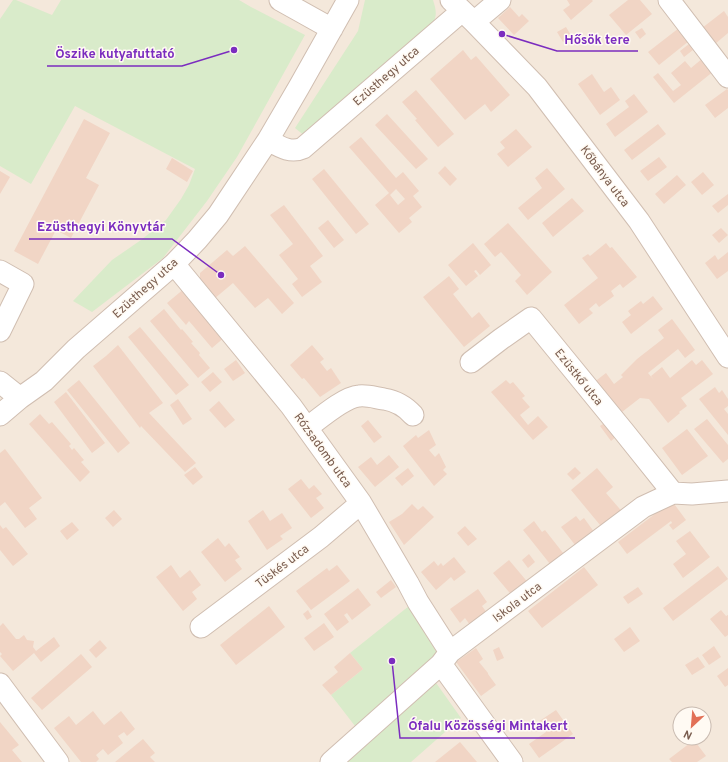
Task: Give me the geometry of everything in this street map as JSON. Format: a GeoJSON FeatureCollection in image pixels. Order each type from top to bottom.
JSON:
{"type":"FeatureCollection","features":[{"type":"Feature","properties":{"kind":"street"},"geometry":{"type":"LineString","coordinates":[[280,0],[332,29]]}},
{"type":"Feature","properties":{"kind":"street","name":"Ezüsthegy utca"},"geometry":{"type":"LineString","coordinates":[[0,415],[20,398],[44,382],[76,349],[174,264],[218,215],[268,140],[348,0]]}},
{"type":"Feature","properties":{"kind":"street","name":"Ezüsthegy utca"},"geometry":{"type":"LineString","coordinates":[[268,140],[284,149],[291,151],[297,151],[302,148],[463,11],[500,0]]}},
{"type":"Feature","properties":{"kind":"street"},"geometry":{"type":"LineString","coordinates":[[669,0],[728,77]]}},
{"type":"Feature","properties":{"kind":"street","name":"Kőbánya utca"},"geometry":{"type":"LineString","coordinates":[[463,11],[537,87],[634,215],[728,357]]}},
{"type":"Feature","properties":{"kind":"street","name":"Rózsadomb utca"},"geometry":{"type":"LineString","coordinates":[[174,264],[291,406],[361,503],[408,582],[446,658],[512,762]]}},
{"type":"Feature","properties":{"kind":"street"},"geometry":{"type":"LineString","coordinates":[[0,270],[23,284],[0,331]]}},
{"type":"Feature","properties":{"kind":"street","name":"Ezüstkő utca"},"geometry":{"type":"LineString","coordinates":[[471,362],[530,318],[673,493]]}},
{"type":"Feature","properties":{"kind":"street"},"geometry":{"type":"LineString","coordinates":[[0,382],[20,398]]}},
{"type":"Feature","properties":{"kind":"street"},"geometry":{"type":"LineString","coordinates":[[307,428],[342,403],[358,396],[369,396],[392,401],[409,410],[414,415]]}},
{"type":"Feature","properties":{"kind":"street","name":"Iskola utca"},"geometry":{"type":"LineString","coordinates":[[331,762],[446,658],[643,507],[673,493],[692,494],[728,491]]}},
{"type":"Feature","properties":{"kind":"street","name":"Tüskés utca"},"geometry":{"type":"LineString","coordinates":[[200,627],[320,537],[361,503]]}},
{"type":"Feature","properties":{"kind":"street"},"geometry":{"type":"LineString","coordinates":[[0,684],[58,762]]}},
{"type":"Feature","properties":{"kind":"shaded area"},"geometry":{"type":"Polygon","coordinates":[[[0,0],[728,0],[728,762],[0,762],[0,0]]]}},
{"type":"Feature","properties":{"kind":"green space"},"geometry":{"type":"Polygon","coordinates":[[[13,0],[52,15],[61,0],[239,0],[305,35],[237,157],[207,201],[163,258],[92,312],[73,301],[112,260],[166,220],[189,185],[195,169],[75,106],[31,184],[0,166],[0,19],[13,0]]]}},
{"type":"Feature","properties":{"kind":"green space"},"geometry":{"type":"Polygon","coordinates":[[[365,0],[433,0],[436,16],[429,31],[306,137],[295,128],[358,31],[365,0]]]}},
{"type":"Feature","properties":{"kind":"green space"},"geometry":{"type":"Polygon","coordinates":[[[409,606],[437,653],[355,726],[331,695],[363,669],[350,653],[409,606]]]}},
{"type":"Feature","properties":{"kind":"green space"},"geometry":{"type":"Polygon","coordinates":[[[434,680],[461,718],[411,762],[348,762],[434,680]]]}},
{"type":"Feature","properties":{"kind":"building"},"geometry":{"type":"Polygon","coordinates":[[[567,0],[593,1],[571,20],[563,10],[570,5],[567,0]]]}},
{"type":"Feature","properties":{"kind":"building"},"geometry":{"type":"Polygon","coordinates":[[[628,0],[640,0],[652,14],[626,35],[609,15],[628,0]]]}},
{"type":"Feature","properties":{"kind":"building"},"geometry":{"type":"Polygon","coordinates":[[[510,7],[519,17],[522,14],[529,21],[514,35],[498,18],[510,7]]]}},
{"type":"Feature","properties":{"kind":"building"},"geometry":{"type":"Polygon","coordinates":[[[724,11],[728,17],[728,33],[715,44],[702,28],[724,11]]]}},
{"type":"Feature","properties":{"kind":"building"},"geometry":{"type":"Polygon","coordinates":[[[566,27],[572,37],[563,42],[557,32],[566,27]]]}},
{"type":"Feature","properties":{"kind":"building"},"geometry":{"type":"Polygon","coordinates":[[[642,28],[646,34],[640,39],[635,32],[642,28]]]}},
{"type":"Feature","properties":{"kind":"building"},"geometry":{"type":"Polygon","coordinates":[[[679,28],[689,41],[659,65],[648,52],[679,28]]]}},
{"type":"Feature","properties":{"kind":"building"},"geometry":{"type":"Polygon","coordinates":[[[689,44],[693,50],[684,57],[680,51],[689,44]]]}},
{"type":"Feature","properties":{"kind":"building"},"geometry":{"type":"Polygon","coordinates":[[[463,50],[471,60],[476,56],[510,95],[491,112],[485,104],[465,120],[430,79],[463,50]]]}},
{"type":"Feature","properties":{"kind":"building"},"geometry":{"type":"Polygon","coordinates":[[[703,58],[714,71],[674,103],[653,77],[658,73],[673,91],[681,85],[671,73],[685,61],[691,68],[703,58]]]}},
{"type":"Feature","properties":{"kind":"building"},"geometry":{"type":"Polygon","coordinates":[[[592,74],[604,92],[611,87],[620,100],[600,115],[578,84],[592,74]]]}},
{"type":"Feature","properties":{"kind":"building"},"geometry":{"type":"Polygon","coordinates":[[[727,89],[728,108],[715,118],[705,105],[727,89]]]}},
{"type":"Feature","properties":{"kind":"building"},"geometry":{"type":"Polygon","coordinates":[[[416,90],[454,134],[438,147],[402,102],[416,90]]]}},
{"type":"Feature","properties":{"kind":"building"},"geometry":{"type":"Polygon","coordinates":[[[634,94],[648,112],[615,137],[606,124],[629,107],[625,101],[634,94]]]}},
{"type":"Feature","properties":{"kind":"building"},"geometry":{"type":"Polygon","coordinates":[[[387,114],[428,159],[416,169],[375,125],[387,114]]]}},
{"type":"Feature","properties":{"kind":"building"},"geometry":{"type":"Polygon","coordinates":[[[84,119],[110,133],[86,178],[99,185],[71,238],[56,230],[38,264],[14,251],[84,119]]]}},
{"type":"Feature","properties":{"kind":"building"},"geometry":{"type":"Polygon","coordinates":[[[658,124],[666,134],[632,160],[624,150],[658,124]]]}},
{"type":"Feature","properties":{"kind":"building"},"geometry":{"type":"Polygon","coordinates":[[[516,129],[532,147],[508,167],[497,154],[505,148],[500,142],[516,129]]]}},
{"type":"Feature","properties":{"kind":"building"},"geometry":{"type":"Polygon","coordinates":[[[361,137],[396,178],[403,172],[419,191],[413,196],[422,207],[409,218],[412,222],[399,233],[375,205],[389,193],[349,147],[361,137]],[[396,189],[390,195],[398,205],[405,199],[396,189]]]}},
{"type":"Feature","properties":{"kind":"building"},"geometry":{"type":"Polygon","coordinates":[[[659,157],[667,167],[648,181],[640,171],[659,157]]]}},
{"type":"Feature","properties":{"kind":"building"},"geometry":{"type":"Polygon","coordinates":[[[172,158],[193,171],[187,182],[166,169],[172,158]]]}},
{"type":"Feature","properties":{"kind":"building"},"geometry":{"type":"Polygon","coordinates":[[[445,166],[457,179],[450,186],[438,173],[445,166]]]}},
{"type":"Feature","properties":{"kind":"building"},"geometry":{"type":"Polygon","coordinates":[[[547,168],[565,189],[528,220],[518,208],[542,188],[535,178],[547,168]]]}},
{"type":"Feature","properties":{"kind":"building"},"geometry":{"type":"Polygon","coordinates":[[[324,169],[369,224],[356,234],[312,179],[324,169]]]}},
{"type":"Feature","properties":{"kind":"building"},"geometry":{"type":"Polygon","coordinates":[[[0,171],[10,177],[0,194],[0,171]]]}},
{"type":"Feature","properties":{"kind":"building"},"geometry":{"type":"Polygon","coordinates":[[[703,172],[714,185],[702,195],[691,182],[703,172]]]}},
{"type":"Feature","properties":{"kind":"building"},"geometry":{"type":"Polygon","coordinates":[[[677,175],[686,185],[664,204],[655,194],[677,175]]]}},
{"type":"Feature","properties":{"kind":"building"},"geometry":{"type":"Polygon","coordinates":[[[728,194],[728,205],[718,213],[712,206],[728,194]]]}},
{"type":"Feature","properties":{"kind":"building"},"geometry":{"type":"Polygon","coordinates":[[[572,198],[584,211],[553,237],[542,223],[572,198]]]}},
{"type":"Feature","properties":{"kind":"building"},"geometry":{"type":"Polygon","coordinates":[[[284,205],[323,256],[310,266],[322,282],[302,297],[292,284],[298,279],[279,255],[293,244],[270,215],[284,205]]]}},
{"type":"Feature","properties":{"kind":"building"},"geometry":{"type":"Polygon","coordinates":[[[328,220],[344,240],[334,248],[318,228],[328,220]]]}},
{"type":"Feature","properties":{"kind":"building"},"geometry":{"type":"Polygon","coordinates":[[[508,223],[552,272],[527,295],[515,281],[521,275],[501,252],[495,257],[484,244],[508,223]]]}},
{"type":"Feature","properties":{"kind":"building"},"geometry":{"type":"Polygon","coordinates":[[[721,228],[728,235],[719,243],[712,235],[721,228]]]}},
{"type":"Feature","properties":{"kind":"building"},"geometry":{"type":"Polygon","coordinates":[[[473,243],[491,265],[480,275],[476,270],[474,271],[478,276],[466,286],[448,265],[473,243]]]}},
{"type":"Feature","properties":{"kind":"building"},"geometry":{"type":"Polygon","coordinates":[[[606,243],[610,248],[612,247],[637,277],[623,288],[620,284],[611,291],[614,296],[599,307],[596,303],[589,309],[593,313],[579,324],[564,305],[598,278],[582,258],[588,254],[590,256],[606,243]]]}},
{"type":"Feature","properties":{"kind":"building"},"geometry":{"type":"Polygon","coordinates":[[[245,246],[294,303],[282,314],[268,298],[255,308],[233,283],[214,299],[200,283],[200,273],[227,250],[233,256],[245,246]]]}},
{"type":"Feature","properties":{"kind":"building"},"geometry":{"type":"Polygon","coordinates":[[[728,252],[728,271],[717,279],[705,263],[715,255],[718,260],[728,252]]]}},
{"type":"Feature","properties":{"kind":"building"},"geometry":{"type":"Polygon","coordinates":[[[449,276],[459,289],[453,294],[472,318],[479,312],[490,326],[464,347],[423,297],[449,276]]]}},
{"type":"Feature","properties":{"kind":"building"},"geometry":{"type":"Polygon","coordinates":[[[185,288],[226,336],[212,348],[189,321],[186,325],[167,303],[185,288]]]}},
{"type":"Feature","properties":{"kind":"building"},"geometry":{"type":"Polygon","coordinates":[[[653,296],[663,309],[631,334],[622,322],[631,315],[628,311],[641,301],[643,304],[653,296]]]}},
{"type":"Feature","properties":{"kind":"building"},"geometry":{"type":"Polygon","coordinates":[[[164,309],[193,342],[191,343],[210,368],[198,378],[150,321],[164,309]]]}},
{"type":"Feature","properties":{"kind":"building"},"geometry":{"type":"Polygon","coordinates":[[[672,319],[695,350],[685,358],[678,349],[648,373],[654,380],[651,376],[662,367],[670,378],[692,360],[696,365],[702,360],[713,374],[681,398],[687,406],[668,423],[649,399],[640,398],[622,412],[611,399],[607,402],[593,383],[606,373],[614,384],[623,377],[621,375],[637,359],[664,338],[658,330],[672,319]]]}},
{"type":"Feature","properties":{"kind":"building"},"geometry":{"type":"Polygon","coordinates":[[[140,327],[189,385],[176,395],[128,337],[140,327]]]}},
{"type":"Feature","properties":{"kind":"building"},"geometry":{"type":"Polygon","coordinates":[[[118,345],[163,403],[149,413],[196,463],[185,472],[141,426],[140,428],[93,366],[118,345]]]}},
{"type":"Feature","properties":{"kind":"building"},"geometry":{"type":"Polygon","coordinates":[[[312,345],[324,359],[320,362],[327,371],[331,368],[341,383],[320,397],[304,378],[302,379],[290,365],[312,345]]]}},
{"type":"Feature","properties":{"kind":"building"},"geometry":{"type":"Polygon","coordinates":[[[236,360],[245,373],[233,381],[224,369],[236,360]]]}},
{"type":"Feature","properties":{"kind":"building"},"geometry":{"type":"Polygon","coordinates":[[[213,372],[222,382],[210,392],[201,382],[213,372]]]}},
{"type":"Feature","properties":{"kind":"building"},"geometry":{"type":"Polygon","coordinates":[[[79,380],[130,443],[118,453],[67,390],[79,380]]]}},
{"type":"Feature","properties":{"kind":"building"},"geometry":{"type":"Polygon","coordinates":[[[506,380],[510,384],[513,382],[525,396],[522,398],[530,407],[520,415],[528,425],[538,416],[548,427],[533,440],[491,392],[506,380]]]}},
{"type":"Feature","properties":{"kind":"building"},"geometry":{"type":"Polygon","coordinates":[[[715,387],[719,393],[722,390],[728,399],[728,406],[724,409],[728,414],[728,435],[699,399],[715,387]]]}},
{"type":"Feature","properties":{"kind":"building"},"geometry":{"type":"Polygon","coordinates":[[[66,392],[105,443],[92,453],[54,402],[66,392]]]}},
{"type":"Feature","properties":{"kind":"building"},"geometry":{"type":"Polygon","coordinates":[[[178,399],[192,419],[183,425],[170,405],[178,399]]]}},
{"type":"Feature","properties":{"kind":"building"},"geometry":{"type":"Polygon","coordinates":[[[219,401],[235,420],[225,428],[209,410],[219,401]]]}},
{"type":"Feature","properties":{"kind":"building"},"geometry":{"type":"Polygon","coordinates":[[[40,414],[49,424],[52,422],[71,444],[69,446],[72,450],[74,448],[84,460],[81,462],[90,472],[80,482],[29,424],[40,414]]]}},
{"type":"Feature","properties":{"kind":"building"},"geometry":{"type":"Polygon","coordinates":[[[707,419],[728,445],[728,459],[723,463],[694,429],[707,419]]]}},
{"type":"Feature","properties":{"kind":"building"},"geometry":{"type":"Polygon","coordinates":[[[368,420],[382,437],[374,443],[361,426],[368,420]]]}},
{"type":"Feature","properties":{"kind":"building"},"geometry":{"type":"Polygon","coordinates":[[[606,422],[617,436],[611,441],[600,426],[606,422]]]}},
{"type":"Feature","properties":{"kind":"building"},"geometry":{"type":"Polygon","coordinates":[[[687,429],[708,456],[682,475],[662,448],[687,429]]]}},
{"type":"Feature","properties":{"kind":"building"},"geometry":{"type":"Polygon","coordinates":[[[429,430],[436,445],[429,450],[435,457],[439,453],[446,467],[443,470],[447,474],[434,486],[403,446],[416,435],[418,438],[429,430]]]}},
{"type":"Feature","properties":{"kind":"building"},"geometry":{"type":"Polygon","coordinates":[[[5,449],[42,498],[29,508],[37,519],[25,528],[5,502],[0,506],[0,453],[5,449]]]}},
{"type":"Feature","properties":{"kind":"building"},"geometry":{"type":"Polygon","coordinates":[[[389,455],[399,467],[375,487],[358,467],[371,457],[377,465],[389,455]]]}},
{"type":"Feature","properties":{"kind":"building"},"geometry":{"type":"Polygon","coordinates":[[[195,467],[203,477],[193,485],[184,475],[195,467]]]}},
{"type":"Feature","properties":{"kind":"building"},"geometry":{"type":"Polygon","coordinates":[[[575,467],[581,473],[573,480],[567,474],[575,467]]]}},
{"type":"Feature","properties":{"kind":"building"},"geometry":{"type":"Polygon","coordinates":[[[408,468],[414,476],[402,486],[395,478],[408,468]]]}},
{"type":"Feature","properties":{"kind":"building"},"geometry":{"type":"Polygon","coordinates":[[[597,468],[613,487],[606,493],[625,515],[605,531],[571,490],[597,468]]]}},
{"type":"Feature","properties":{"kind":"building"},"geometry":{"type":"Polygon","coordinates":[[[301,479],[309,489],[314,485],[322,494],[316,498],[324,508],[311,518],[288,489],[301,479]]]}},
{"type":"Feature","properties":{"kind":"building"},"geometry":{"type":"Polygon","coordinates":[[[672,501],[686,520],[673,530],[669,525],[672,523],[671,521],[627,554],[618,542],[672,501]]]}},
{"type":"Feature","properties":{"kind":"building"},"geometry":{"type":"Polygon","coordinates":[[[412,504],[418,510],[423,506],[434,517],[404,545],[389,522],[402,514],[412,504]]]}},
{"type":"Feature","properties":{"kind":"building"},"geometry":{"type":"Polygon","coordinates":[[[114,510],[122,519],[113,527],[105,518],[114,510]]]}},
{"type":"Feature","properties":{"kind":"building"},"geometry":{"type":"Polygon","coordinates":[[[263,510],[270,521],[282,513],[292,528],[280,536],[283,539],[267,550],[248,521],[263,510]]]}},
{"type":"Feature","properties":{"kind":"building"},"geometry":{"type":"Polygon","coordinates":[[[576,516],[580,521],[584,518],[597,536],[579,550],[561,527],[576,516]]]}},
{"type":"Feature","properties":{"kind":"building"},"geometry":{"type":"Polygon","coordinates":[[[534,521],[542,532],[545,530],[567,558],[554,569],[523,530],[534,521]]]}},
{"type":"Feature","properties":{"kind":"building"},"geometry":{"type":"Polygon","coordinates":[[[72,522],[79,530],[67,540],[60,531],[72,522]]]}},
{"type":"Feature","properties":{"kind":"building"},"geometry":{"type":"Polygon","coordinates":[[[0,525],[3,529],[6,527],[28,554],[13,566],[0,550],[0,525]]]}},
{"type":"Feature","properties":{"kind":"building"},"geometry":{"type":"Polygon","coordinates":[[[465,526],[477,539],[468,546],[457,533],[465,526]]]}},
{"type":"Feature","properties":{"kind":"building"},"geometry":{"type":"Polygon","coordinates":[[[690,531],[710,557],[683,578],[673,564],[686,554],[676,541],[690,531]]]}},
{"type":"Feature","properties":{"kind":"building"},"geometry":{"type":"Polygon","coordinates":[[[218,538],[225,547],[229,543],[240,557],[235,560],[242,569],[225,582],[201,552],[218,538]]]}},
{"type":"Feature","properties":{"kind":"building"},"geometry":{"type":"Polygon","coordinates":[[[529,554],[535,562],[528,568],[522,560],[529,554]]]}},
{"type":"Feature","properties":{"kind":"building"},"geometry":{"type":"Polygon","coordinates":[[[454,557],[466,572],[454,581],[451,577],[436,590],[421,572],[434,561],[438,566],[441,563],[443,566],[454,557]]]}},
{"type":"Feature","properties":{"kind":"building"},"geometry":{"type":"Polygon","coordinates":[[[509,560],[530,585],[514,598],[493,573],[509,560]]]}},
{"type":"Feature","properties":{"kind":"building"},"geometry":{"type":"Polygon","coordinates":[[[171,565],[180,578],[190,570],[201,585],[192,592],[197,599],[183,611],[156,577],[171,565]]]}},
{"type":"Feature","properties":{"kind":"building"},"geometry":{"type":"Polygon","coordinates":[[[337,565],[350,581],[311,610],[296,591],[327,568],[329,571],[337,565]]]}},
{"type":"Feature","properties":{"kind":"building"},"geometry":{"type":"Polygon","coordinates":[[[718,566],[728,579],[673,621],[663,608],[718,566]]]}},
{"type":"Feature","properties":{"kind":"building"},"geometry":{"type":"Polygon","coordinates":[[[584,567],[598,585],[542,628],[528,611],[584,567]]]}},
{"type":"Feature","properties":{"kind":"building"},"geometry":{"type":"Polygon","coordinates":[[[391,580],[396,587],[381,598],[376,592],[391,580]]]}},
{"type":"Feature","properties":{"kind":"building"},"geometry":{"type":"Polygon","coordinates":[[[638,587],[643,594],[628,604],[623,597],[638,587]]]}},
{"type":"Feature","properties":{"kind":"building"},"geometry":{"type":"Polygon","coordinates":[[[358,588],[371,605],[352,620],[347,613],[344,615],[349,622],[337,631],[324,614],[358,588]]]}},
{"type":"Feature","properties":{"kind":"building"},"geometry":{"type":"Polygon","coordinates":[[[478,589],[487,602],[482,606],[487,613],[470,625],[465,618],[460,623],[450,609],[478,589]]]}},
{"type":"Feature","properties":{"kind":"building"},"geometry":{"type":"Polygon","coordinates":[[[269,606],[285,627],[236,665],[220,645],[269,606]]]}},
{"type":"Feature","properties":{"kind":"building"},"geometry":{"type":"Polygon","coordinates":[[[308,610],[312,617],[307,620],[303,614],[308,610]]]}},
{"type":"Feature","properties":{"kind":"building"},"geometry":{"type":"Polygon","coordinates":[[[721,610],[726,616],[728,615],[728,635],[725,637],[710,619],[721,610]]]}},
{"type":"Feature","properties":{"kind":"building"},"geometry":{"type":"Polygon","coordinates":[[[3,623],[16,639],[19,639],[24,635],[27,640],[34,641],[33,647],[36,651],[54,637],[60,646],[41,662],[34,653],[13,671],[0,656],[2,654],[0,652],[0,626],[3,623]]]}},
{"type":"Feature","properties":{"kind":"building"},"geometry":{"type":"Polygon","coordinates":[[[324,623],[334,637],[314,651],[304,638],[324,623]]]}},
{"type":"Feature","properties":{"kind":"building"},"geometry":{"type":"Polygon","coordinates":[[[630,627],[640,641],[624,652],[614,639],[630,627]]]}},
{"type":"Feature","properties":{"kind":"building"},"geometry":{"type":"Polygon","coordinates":[[[100,640],[107,648],[96,658],[89,650],[100,640]]]}},
{"type":"Feature","properties":{"kind":"building"},"geometry":{"type":"Polygon","coordinates":[[[714,646],[721,657],[709,665],[702,655],[714,646]]]}},
{"type":"Feature","properties":{"kind":"building"},"geometry":{"type":"Polygon","coordinates":[[[499,647],[504,658],[497,661],[493,650],[499,647]]]}},
{"type":"Feature","properties":{"kind":"building"},"geometry":{"type":"Polygon","coordinates":[[[476,648],[483,659],[479,662],[496,685],[481,696],[456,662],[476,648]]]}},
{"type":"Feature","properties":{"kind":"building"},"geometry":{"type":"Polygon","coordinates":[[[350,653],[363,669],[331,695],[322,685],[338,672],[334,667],[350,653]]]}},
{"type":"Feature","properties":{"kind":"building"},"geometry":{"type":"Polygon","coordinates":[[[81,654],[92,667],[42,710],[31,698],[81,654]]]}},
{"type":"Feature","properties":{"kind":"building"},"geometry":{"type":"Polygon","coordinates":[[[698,657],[705,667],[692,675],[685,665],[698,657]]]}},
{"type":"Feature","properties":{"kind":"building"},"geometry":{"type":"Polygon","coordinates":[[[728,668],[728,685],[725,687],[717,676],[728,668]]]}},
{"type":"Feature","properties":{"kind":"building"},"geometry":{"type":"Polygon","coordinates":[[[556,710],[573,734],[539,758],[529,744],[546,732],[538,722],[556,710]]]}},
{"type":"Feature","properties":{"kind":"building"},"geometry":{"type":"Polygon","coordinates":[[[93,711],[104,725],[121,711],[135,729],[127,736],[124,732],[118,736],[123,743],[108,755],[103,749],[96,755],[99,759],[96,762],[81,762],[54,728],[69,716],[76,725],[93,711]]]}},
{"type":"Feature","properties":{"kind":"building"},"geometry":{"type":"Polygon","coordinates":[[[0,722],[19,745],[12,750],[22,762],[0,762],[0,722]]]}},
{"type":"Feature","properties":{"kind":"building"},"geometry":{"type":"Polygon","coordinates":[[[143,739],[155,753],[150,757],[155,762],[115,762],[143,739]]]}},
{"type":"Feature","properties":{"kind":"building"},"geometry":{"type":"Polygon","coordinates":[[[460,742],[477,762],[435,762],[460,742]]]}},
{"type":"Feature","properties":{"kind":"building"},"geometry":{"type":"Polygon","coordinates":[[[686,746],[698,746],[706,756],[697,762],[672,762],[669,759],[686,746]]]}},
{"type":"Feature","properties":{"kind":"place","name":"Hősök tere"},"geometry":{"type":"Point","coordinates":[502,34]}},
{"type":"Feature","properties":{"kind":"place","name":"Öszike kutyafuttató"},"geometry":{"type":"Point","coordinates":[234,50]}},
{"type":"Feature","properties":{"kind":"place","name":"Ezüsthegyi Könyvtár"},"geometry":{"type":"Point","coordinates":[221,275]}},
{"type":"Feature","properties":{"kind":"place","name":"Ófalu Közösségi Mintakert"},"geometry":{"type":"Point","coordinates":[392,661]}}]}
